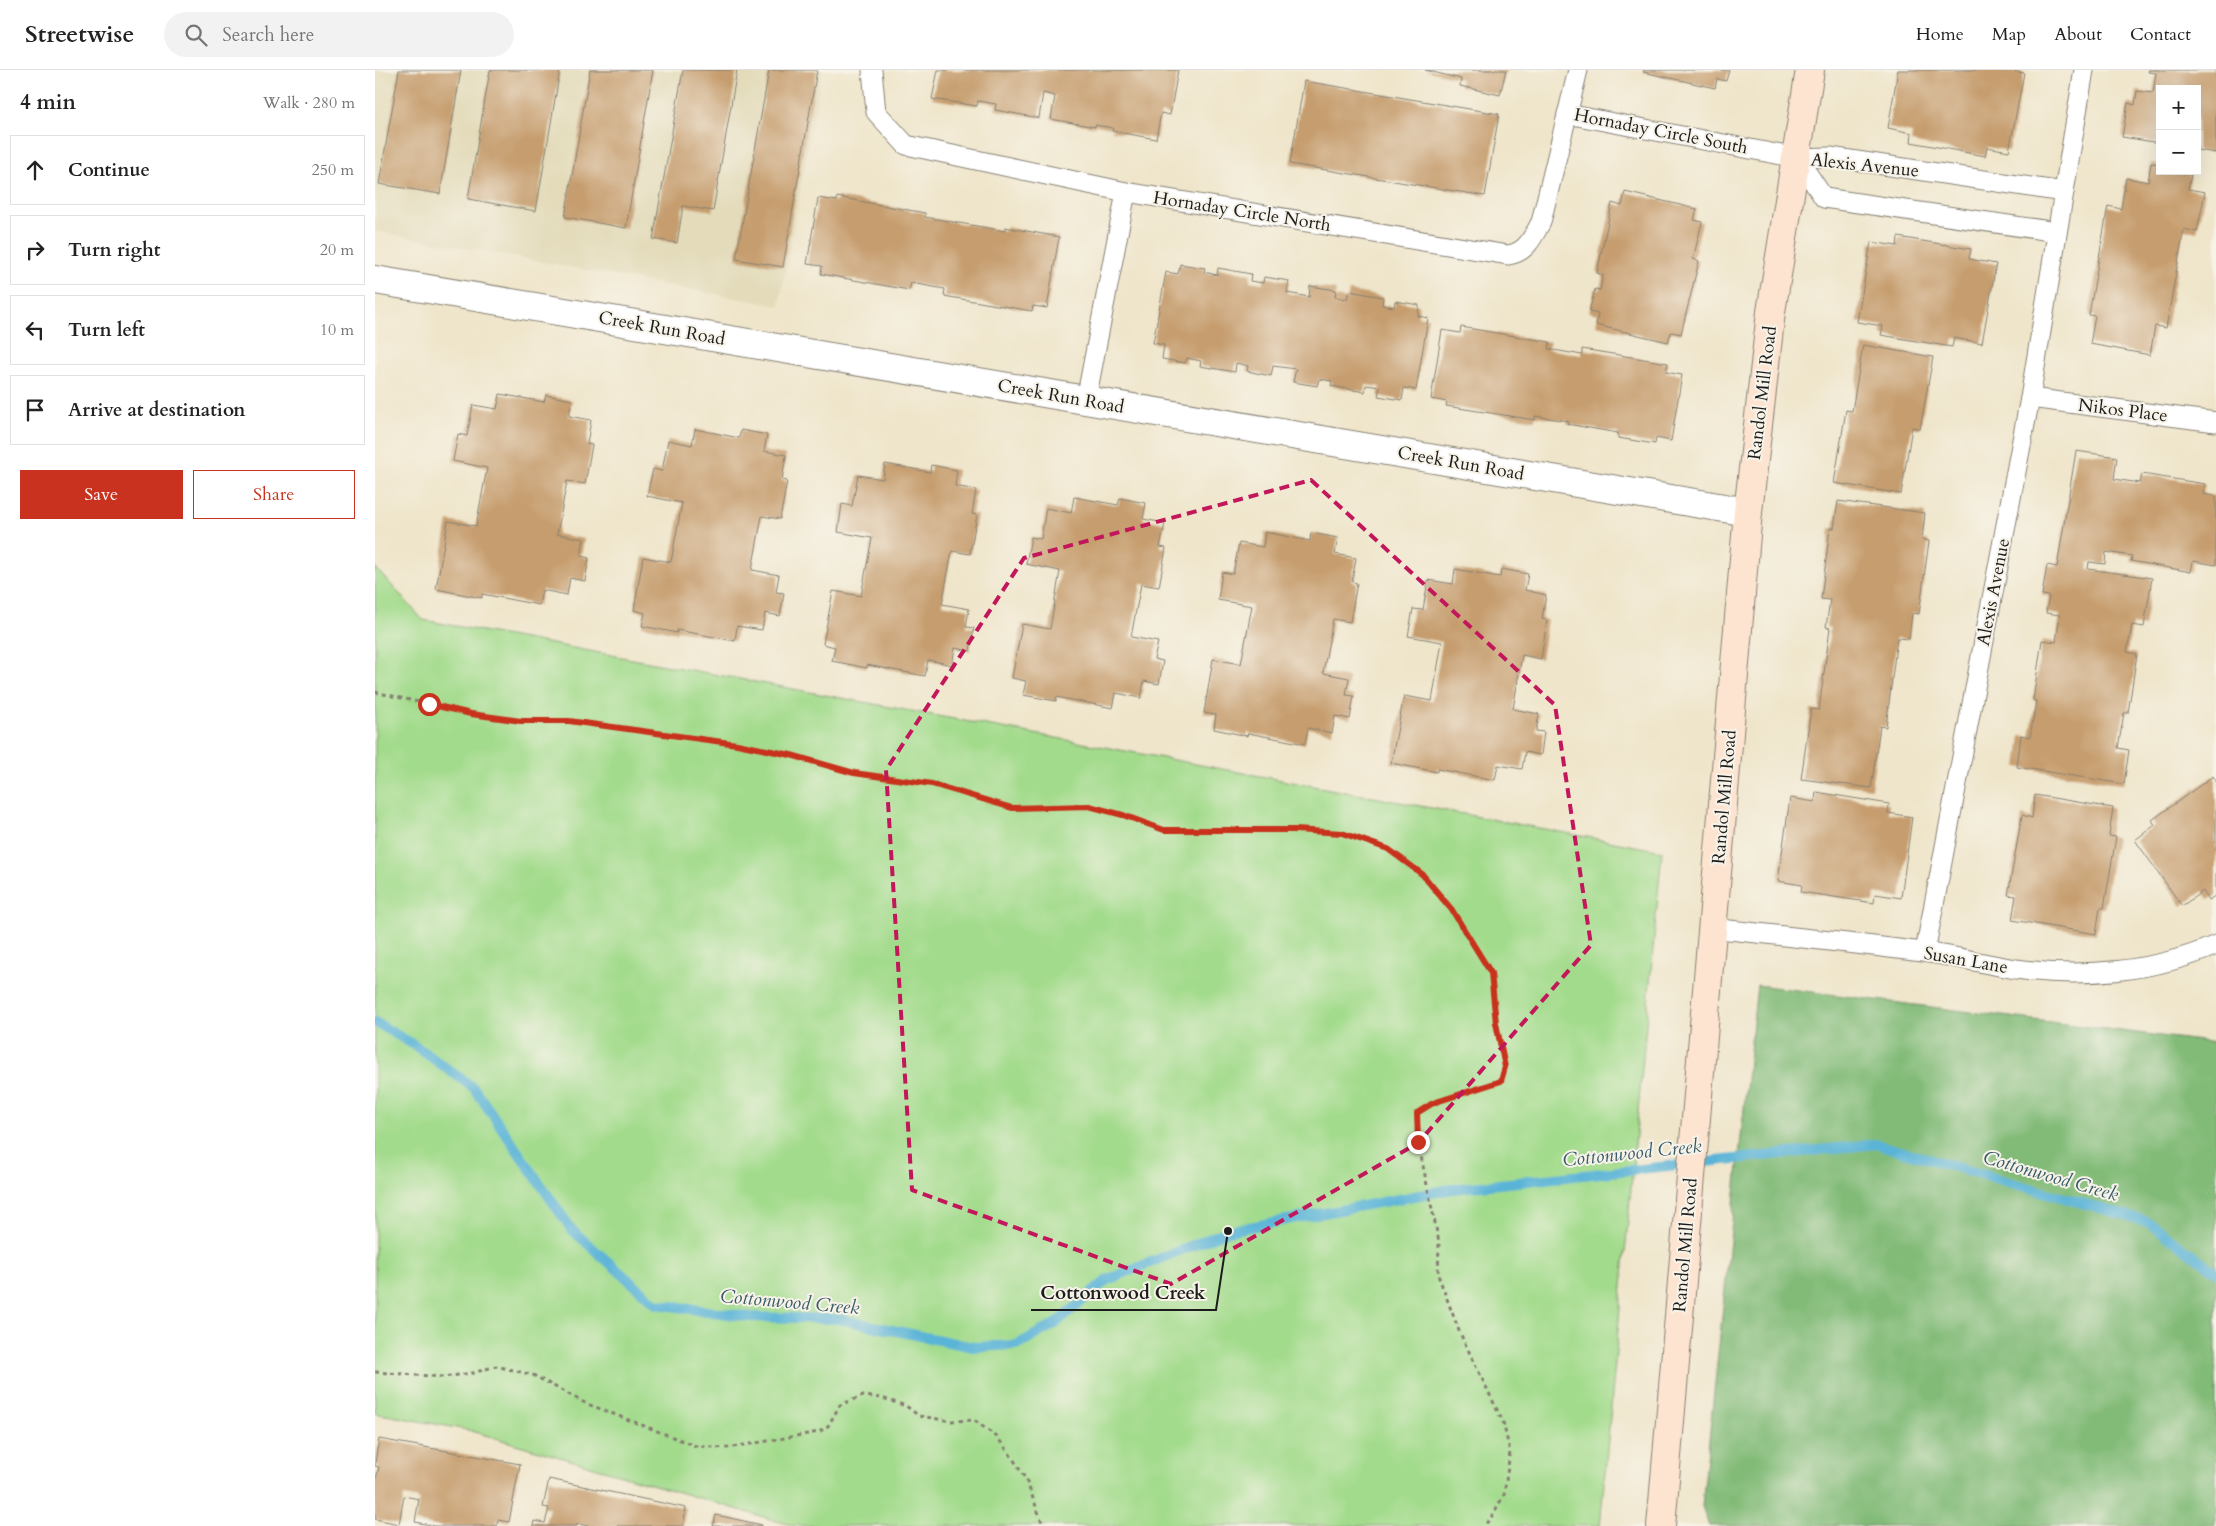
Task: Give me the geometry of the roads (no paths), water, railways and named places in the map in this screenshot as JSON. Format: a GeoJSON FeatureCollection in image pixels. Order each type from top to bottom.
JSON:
{"type":"FeatureCollection","features":[{"type":"Feature","properties":{"kind":"street","name":"Randol Mill Road"},"geometry":{"type":"LineString","coordinates":[[1661,1526],[1748,512],[1771,312],[1810,70]]}},
{"type":"Feature","properties":{"kind":"street","name":"Creek Run Road"},"geometry":{"type":"LineString","coordinates":[[375,280],[1748,512]]}},
{"type":"Feature","properties":{"kind":"lane","name":"Hornaday Circle North"},"geometry":{"type":"LineString","coordinates":[[873,70],[876,112],[906,145],[1126,192],[1508,255],[1518,254],[1532,239],[1541,222],[1567,114]]}},
{"type":"Feature","properties":{"kind":"lane","name":"Hornaday Circle South"},"geometry":{"type":"LineString","coordinates":[[1578,70],[1567,114],[1797,158]]}},
{"type":"Feature","properties":{"kind":"lane","name":"Alexis Avenue"},"geometry":{"type":"LineString","coordinates":[[1925,952],[2030,398],[2084,70]]}},
{"type":"Feature","properties":{"kind":"lane","name":"Alexis Avenue"},"geometry":{"type":"LineString","coordinates":[[1797,158],[1829,157],[2064,192]]}},
{"type":"Feature","properties":{"kind":"lane","name":"Alexis Avenue"},"geometry":{"type":"LineString","coordinates":[[1797,158],[1824,198],[2057,232]]}},
{"type":"Feature","properties":{"kind":"lane"},"geometry":{"type":"LineString","coordinates":[[1086,400],[1126,192]]}},
{"type":"Feature","properties":{"kind":"lane","name":"Nikos Place"},"geometry":{"type":"LineString","coordinates":[[2030,398],[2216,422]]}},
{"type":"Feature","properties":{"kind":"lane","name":"Susan Lane"},"geometry":{"type":"LineString","coordinates":[[1712,928],[1925,952],[2017,969],[2089,973],[2152,965],[2194,955],[2216,944]]}},
{"type":"Feature","properties":{"kind":"waterway","name":"Cottonwood Creek"},"geometry":{"type":"LineString","coordinates":[[375,1022],[414,1045],[474,1088],[572,1230],[656,1304],[750,1317],[839,1319],[973,1347],[1017,1345],[1055,1324],[1107,1280],[1228,1231],[1452,1189],[1876,1144],[2148,1222],[2216,1272]]}},
{"type":"Feature","properties":{"kind":"place","name":"Cottonwood Creek"},"geometry":{"type":"Point","coordinates":[1228,1231]}}]}
